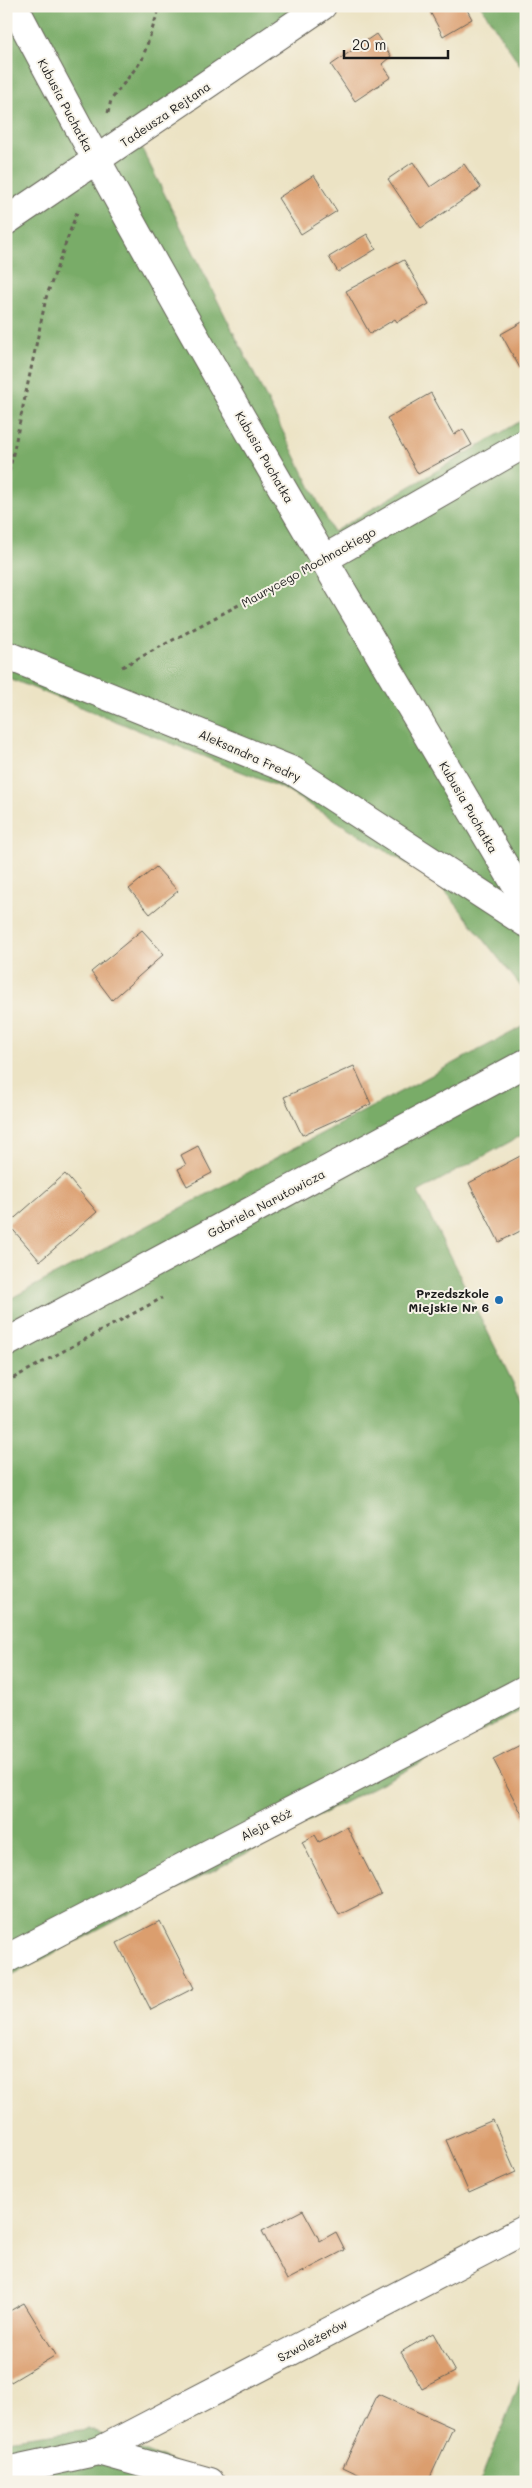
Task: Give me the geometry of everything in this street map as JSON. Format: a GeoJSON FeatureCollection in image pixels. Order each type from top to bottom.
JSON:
{"type":"FeatureCollection","features":[{"type":"Feature","properties":{"kind":"street","name":"Kubusia Puchatka"},"geometry":{"type":"LineString","coordinates":[[14,6],[96,161],[324,559],[526,902]]}},
{"type":"Feature","properties":{"kind":"street","name":"Tadeusza Rejtana"},"geometry":{"type":"LineString","coordinates":[[6,221],[322,6]]}},
{"type":"Feature","properties":{"kind":"street","name":"Maurycego Mochnackiego"},"geometry":{"type":"LineString","coordinates":[[324,559],[526,443]]}},
{"type":"Feature","properties":{"kind":"street","name":"Aleksandra Fredry"},"geometry":{"type":"LineString","coordinates":[[6,655],[87,686],[293,772],[526,923]]}},
{"type":"Feature","properties":{"kind":"street","name":"Gabriela Narutowicza"},"geometry":{"type":"LineString","coordinates":[[6,1343],[526,1063]]}},
{"type":"Feature","properties":{"kind":"street","name":"Aleja Róż"},"geometry":{"type":"LineString","coordinates":[[6,1958],[526,1689]]}},
{"type":"Feature","properties":{"kind":"street","name":"Szwoleżerów"},"geometry":{"type":"LineString","coordinates":[[99,2452],[526,2229]]}},
{"type":"Feature","properties":{"kind":"street"},"geometry":{"type":"LineString","coordinates":[[6,2470],[99,2452],[210,2482]]}},
{"type":"Feature","properties":{"kind":"path"},"geometry":{"type":"LineString","coordinates":[[96,161],[111,100],[142,60],[160,6]]}},
{"type":"Feature","properties":{"kind":"path"},"geometry":{"type":"LineString","coordinates":[[6,487],[46,298],[79,207]]}},
{"type":"Feature","properties":{"kind":"path","name":"Maurycego Mochnackiego"},"geometry":{"type":"LineString","coordinates":[[87,686],[324,559]]}},
{"type":"Feature","properties":{"kind":"green space"},"geometry":{"type":"Polygon","coordinates":[[[6,6],[343,6],[140,145],[333,532],[526,418],[526,993],[439,883],[282,788],[6,677],[6,6]]]}},
{"type":"Feature","properties":{"kind":"green space"},"geometry":{"type":"Polygon","coordinates":[[[481,6],[526,6],[526,74],[481,6]]]}},
{"type":"Feature","properties":{"kind":"green space"},"geometry":{"type":"Polygon","coordinates":[[[526,1025],[526,1133],[418,1192],[526,1409],[526,1708],[6,1978],[6,1301],[526,1025]]]}},
{"type":"Feature","properties":{"kind":"green space"},"geometry":{"type":"Polygon","coordinates":[[[526,2367],[526,2482],[480,2482],[526,2367]]]}},
{"type":"Feature","properties":{"kind":"green space"},"geometry":{"type":"Polygon","coordinates":[[[88,2429],[221,2482],[6,2482],[6,2440],[88,2429]]]}},
{"type":"Feature","properties":{"kind":"building"},"geometry":{"type":"Polygon","coordinates":[[[427,6],[465,6],[472,19],[443,36],[427,6]]]}},
{"type":"Feature","properties":{"kind":"building"},"geometry":{"type":"Polygon","coordinates":[[[376,34],[391,56],[382,64],[391,77],[355,101],[331,65],[376,34]]]}},
{"type":"Feature","properties":{"kind":"building"},"geometry":{"type":"Polygon","coordinates":[[[413,162],[430,187],[464,164],[481,188],[421,228],[388,179],[413,162]]]}},
{"type":"Feature","properties":{"kind":"building"},"geometry":{"type":"Polygon","coordinates":[[[314,175],[337,211],[301,234],[278,198],[314,175]]]}},
{"type":"Feature","properties":{"kind":"building"},"geometry":{"type":"Polygon","coordinates":[[[367,234],[376,249],[338,272],[329,257],[367,234]]]}},
{"type":"Feature","properties":{"kind":"building"},"geometry":{"type":"Polygon","coordinates":[[[404,260],[429,304],[397,322],[395,319],[370,334],[346,291],[404,260]]]}},
{"type":"Feature","properties":{"kind":"building"},"geometry":{"type":"Polygon","coordinates":[[[526,320],[526,365],[520,368],[501,334],[526,320]]]}},
{"type":"Feature","properties":{"kind":"building"},"geometry":{"type":"Polygon","coordinates":[[[431,393],[454,435],[463,429],[472,445],[418,474],[387,418],[431,393]]]}},
{"type":"Feature","properties":{"kind":"building"},"geometry":{"type":"Polygon","coordinates":[[[156,867],[178,891],[150,914],[129,889],[156,867]]]}},
{"type":"Feature","properties":{"kind":"building"},"geometry":{"type":"Polygon","coordinates":[[[142,930],[164,954],[112,1000],[91,972],[142,930]]]}},
{"type":"Feature","properties":{"kind":"building"},"geometry":{"type":"Polygon","coordinates":[[[354,1066],[371,1104],[302,1135],[284,1097],[354,1066]]]}},
{"type":"Feature","properties":{"kind":"building"},"geometry":{"type":"Polygon","coordinates":[[[198,1146],[212,1173],[187,1186],[178,1169],[186,1165],[181,1155],[198,1146]]]}},
{"type":"Feature","properties":{"kind":"building"},"geometry":{"type":"Polygon","coordinates":[[[526,1153],[526,1228],[499,1242],[469,1183],[526,1153]]]}},
{"type":"Feature","properties":{"kind":"building"},"geometry":{"type":"Polygon","coordinates":[[[65,1174],[97,1212],[40,1261],[8,1224],[65,1174]]]}},
{"type":"Feature","properties":{"kind":"building"},"geometry":{"type":"Polygon","coordinates":[[[526,1742],[526,1822],[493,1759],[526,1742]]]}},
{"type":"Feature","properties":{"kind":"building"},"geometry":{"type":"Polygon","coordinates":[[[347,1827],[381,1894],[339,1915],[302,1842],[315,1835],[319,1842],[347,1827]]]}},
{"type":"Feature","properties":{"kind":"building"},"geometry":{"type":"Polygon","coordinates":[[[160,1921],[194,1988],[151,2010],[117,1943],[160,1921]]]}},
{"type":"Feature","properties":{"kind":"building"},"geometry":{"type":"Polygon","coordinates":[[[493,2120],[516,2172],[469,2193],[446,2140],[493,2120]]]}},
{"type":"Feature","properties":{"kind":"building"},"geometry":{"type":"Polygon","coordinates":[[[303,2210],[320,2241],[336,2232],[345,2250],[287,2280],[262,2231],[303,2210]]]}},
{"type":"Feature","properties":{"kind":"building"},"geometry":{"type":"Polygon","coordinates":[[[24,2303],[56,2355],[11,2382],[6,2375],[6,2313],[24,2303]]]}},
{"type":"Feature","properties":{"kind":"building"},"geometry":{"type":"Polygon","coordinates":[[[433,2333],[455,2372],[422,2389],[401,2352],[433,2333]]]}},
{"type":"Feature","properties":{"kind":"building"},"geometry":{"type":"Polygon","coordinates":[[[378,2394],[453,2428],[428,2482],[375,2482],[343,2467],[378,2394]]]}},
{"type":"Feature","properties":{"kind":"place","name":"Przedszkole Miejskie Nr 6"},"geometry":{"type":"Point","coordinates":[499,1300]}}]}
